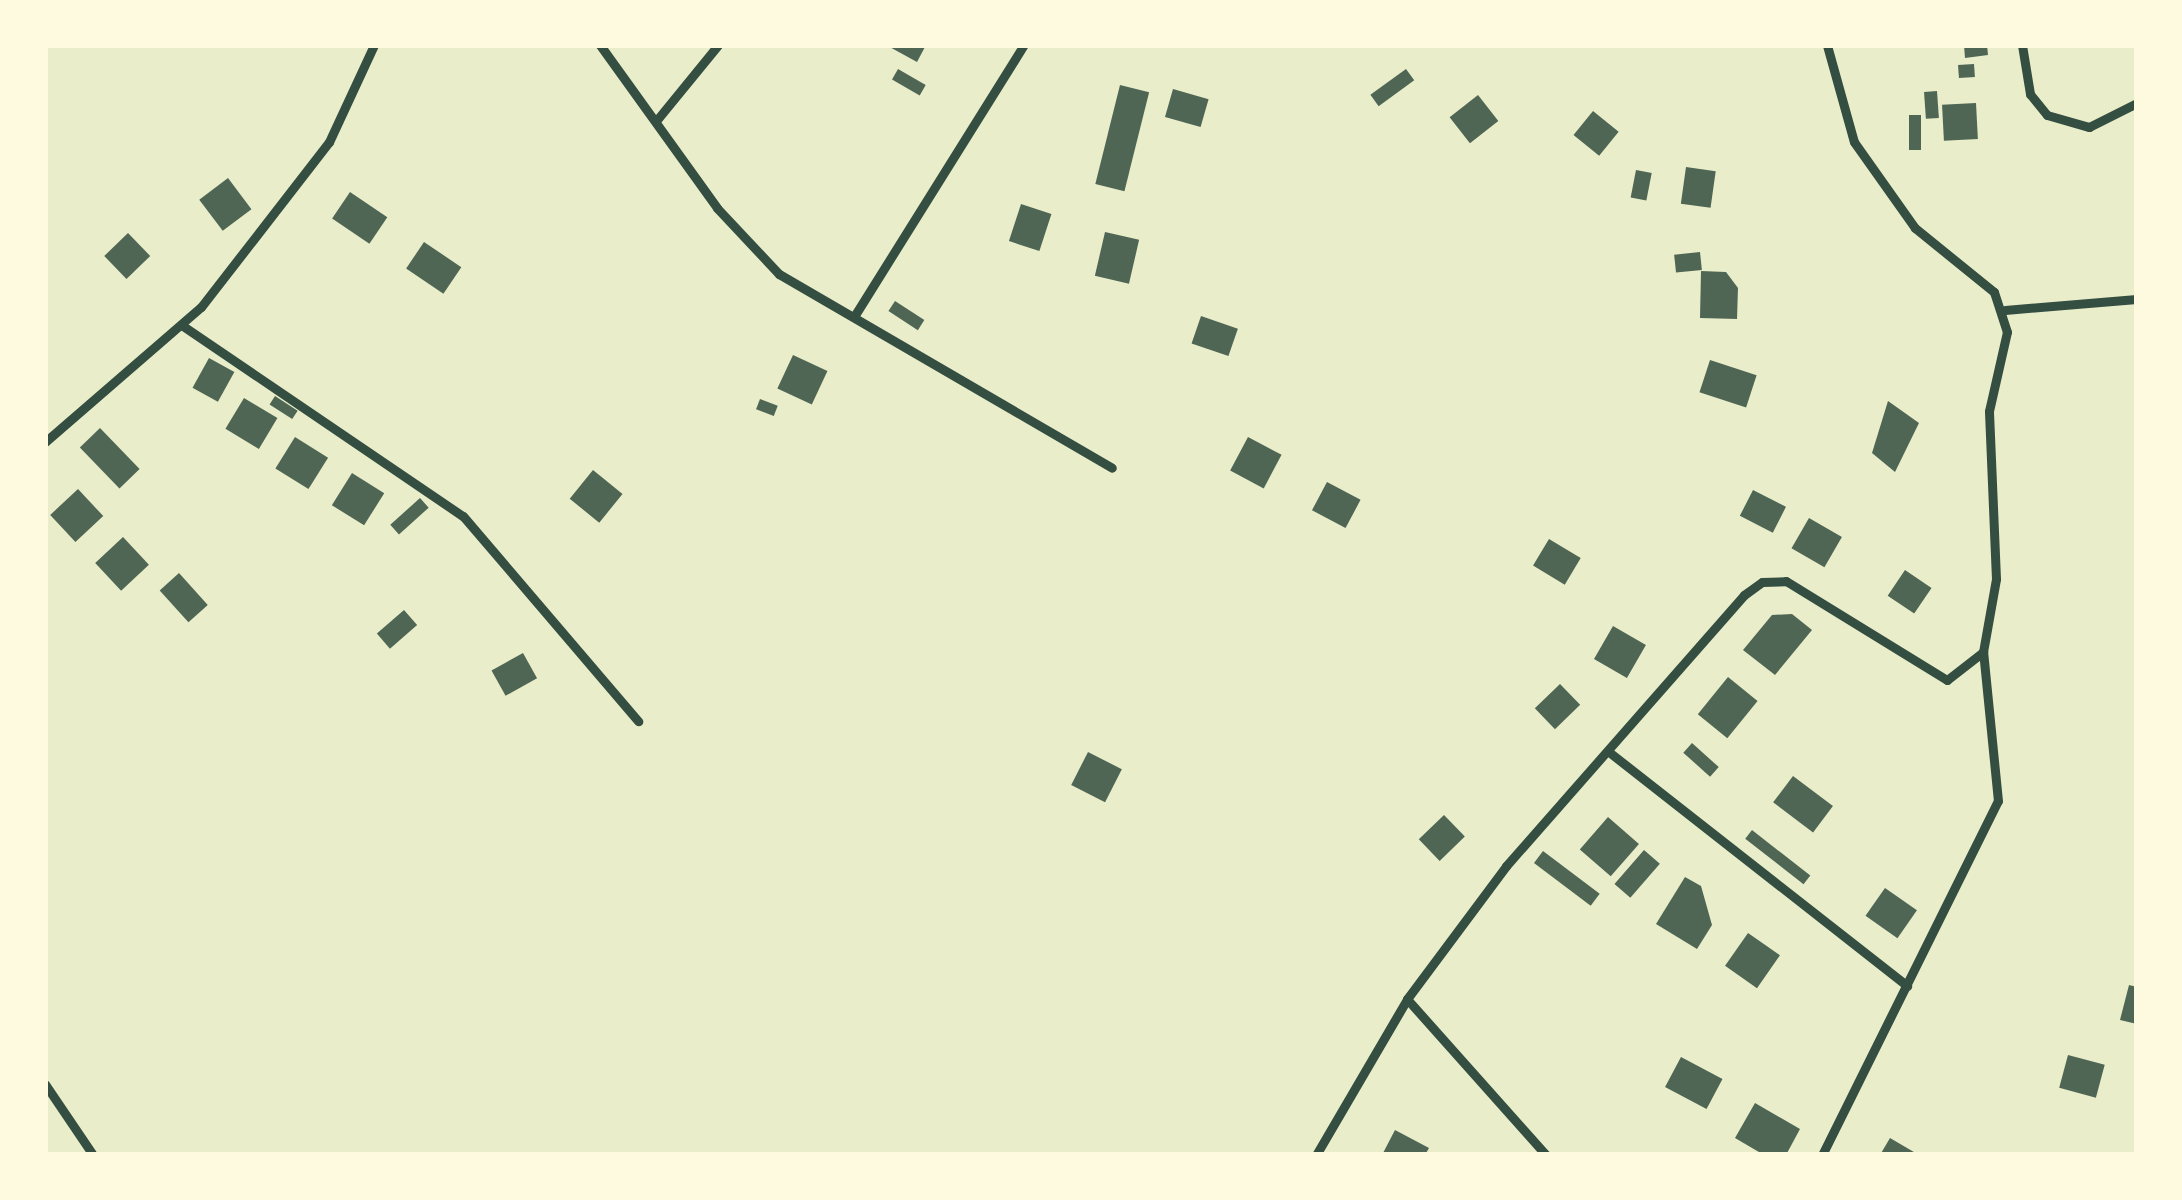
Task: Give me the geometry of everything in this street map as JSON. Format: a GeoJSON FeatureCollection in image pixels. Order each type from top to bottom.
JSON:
{"type":"FeatureCollection","features":[{"type":"Feature","properties":{"kind":"street"},"geometry":{"type":"LineString","coordinates":[[45,442],[183,326],[329,142],[374,45]]}},
{"type":"Feature","properties":{"kind":"street"},"geometry":{"type":"LineString","coordinates":[[600,45],[748,245],[779,274],[1112,468]]}},
{"type":"Feature","properties":{"kind":"street"},"geometry":{"type":"LineString","coordinates":[[656,122],[718,45]]}},
{"type":"Feature","properties":{"kind":"street"},"geometry":{"type":"LineString","coordinates":[[854,315],[1024,45]]}},
{"type":"Feature","properties":{"kind":"street"},"geometry":{"type":"LineString","coordinates":[[1822,1155],[1997,801],[1983,652],[1996,579],[1989,411],[2006,346],[2005,310],[1976,271],[1895,205],[1844,123],[1827,45]]}},
{"type":"Feature","properties":{"kind":"street"},"geometry":{"type":"LineString","coordinates":[[2022,45],[2030,94],[2047,115],[2089,127],[2137,103]]}},
{"type":"Feature","properties":{"kind":"street"},"geometry":{"type":"LineString","coordinates":[[2005,310],[2137,299]]}},
{"type":"Feature","properties":{"kind":"street"},"geometry":{"type":"LineString","coordinates":[[183,326],[464,516],[638,721]]}},
{"type":"Feature","properties":{"kind":"street"},"geometry":{"type":"LineString","coordinates":[[1316,1155],[1407,999],[1546,817],[1762,582],[1786,581],[1947,680],[1983,652]]}},
{"type":"Feature","properties":{"kind":"street"},"geometry":{"type":"LineString","coordinates":[[1609,752],[1907,986]]}},
{"type":"Feature","properties":{"kind":"street"},"geometry":{"type":"LineString","coordinates":[[1407,999],[1546,1155]]}},
{"type":"Feature","properties":{"kind":"street"},"geometry":{"type":"LineString","coordinates":[[45,1084],[93,1155]]}},
{"type":"Feature","properties":{"kind":"building"},"geometry":{"type":"Polygon","coordinates":[[[886,45],[926,45],[917,62],[886,45]]]}},
{"type":"Feature","properties":{"kind":"building"},"geometry":{"type":"Polygon","coordinates":[[[1964,45],[1987,45],[1988,55],[1965,58],[1964,45]]]}},
{"type":"Feature","properties":{"kind":"building"},"geometry":{"type":"Polygon","coordinates":[[[1974,64],[1975,77],[1959,78],[1958,65],[1974,64]]]}},
{"type":"Feature","properties":{"kind":"building"},"geometry":{"type":"Polygon","coordinates":[[[898,69],[926,85],[920,95],[892,79],[898,69]]]}},
{"type":"Feature","properties":{"kind":"building"},"geometry":{"type":"Polygon","coordinates":[[[1406,69],[1414,80],[1379,106],[1370,95],[1406,69]]]}},
{"type":"Feature","properties":{"kind":"building"},"geometry":{"type":"Polygon","coordinates":[[[1120,85],[1149,92],[1124,191],[1095,184],[1120,85]]]}},
{"type":"Feature","properties":{"kind":"building"},"geometry":{"type":"Polygon","coordinates":[[[1173,89],[1209,99],[1201,127],[1165,117],[1173,89]]]}},
{"type":"Feature","properties":{"kind":"building"},"geometry":{"type":"Polygon","coordinates":[[[1937,91],[1939,118],[1926,119],[1924,92],[1937,91]]]}},
{"type":"Feature","properties":{"kind":"building"},"geometry":{"type":"Polygon","coordinates":[[[1478,95],[1498,121],[1470,143],[1450,117],[1478,95]]]}},
{"type":"Feature","properties":{"kind":"building"},"geometry":{"type":"Polygon","coordinates":[[[1976,103],[1978,139],[1944,141],[1942,105],[1976,103]]]}},
{"type":"Feature","properties":{"kind":"building"},"geometry":{"type":"Polygon","coordinates":[[[1593,111],[1619,132],[1599,156],[1573,135],[1593,111]]]}},
{"type":"Feature","properties":{"kind":"building"},"geometry":{"type":"Polygon","coordinates":[[[1909,115],[1921,115],[1921,150],[1909,150],[1909,115]]]}},
{"type":"Feature","properties":{"kind":"building"},"geometry":{"type":"Polygon","coordinates":[[[1686,167],[1716,171],[1711,208],[1681,204],[1686,167]]]}},
{"type":"Feature","properties":{"kind":"building"},"geometry":{"type":"Polygon","coordinates":[[[1636,170],[1652,173],[1646,201],[1631,197],[1636,170]]]}},
{"type":"Feature","properties":{"kind":"building"},"geometry":{"type":"Polygon","coordinates":[[[228,178],[251,209],[223,231],[199,200],[228,178]]]}},
{"type":"Feature","properties":{"kind":"building"},"geometry":{"type":"Polygon","coordinates":[[[350,192],[387,217],[369,244],[332,219],[350,192]]]}},
{"type":"Feature","properties":{"kind":"building"},"geometry":{"type":"Polygon","coordinates":[[[1021,204],[1051,214],[1039,251],[1009,241],[1021,204]]]}},
{"type":"Feature","properties":{"kind":"building"},"geometry":{"type":"Polygon","coordinates":[[[1105,232],[1139,240],[1129,284],[1095,276],[1105,232]]]}},
{"type":"Feature","properties":{"kind":"building"},"geometry":{"type":"Polygon","coordinates":[[[128,233],[150,256],[126,279],[104,256],[128,233]]]}},
{"type":"Feature","properties":{"kind":"building"},"geometry":{"type":"Polygon","coordinates":[[[424,242],[461,267],[443,294],[406,269],[424,242]]]}},
{"type":"Feature","properties":{"kind":"building"},"geometry":{"type":"Polygon","coordinates":[[[1700,252],[1702,270],[1676,273],[1674,255],[1700,252]]]}},
{"type":"Feature","properties":{"kind":"building"},"geometry":{"type":"Polygon","coordinates":[[[1701,271],[1726,272],[1738,288],[1737,319],[1700,318],[1701,271]]]}},
{"type":"Feature","properties":{"kind":"building"},"geometry":{"type":"Polygon","coordinates":[[[895,301],[924,320],[918,330],[888,311],[895,301]]]}},
{"type":"Feature","properties":{"kind":"building"},"geometry":{"type":"Polygon","coordinates":[[[1201,316],[1238,329],[1228,356],[1192,343],[1201,316]]]}},
{"type":"Feature","properties":{"kind":"building"},"geometry":{"type":"Polygon","coordinates":[[[793,355],[827,371],[812,405],[777,389],[793,355]]]}},
{"type":"Feature","properties":{"kind":"building"},"geometry":{"type":"Polygon","coordinates":[[[209,358],[234,372],[218,402],[193,388],[209,358]]]}},
{"type":"Feature","properties":{"kind":"building"},"geometry":{"type":"Polygon","coordinates":[[[1710,360],[1757,375],[1746,407],[1699,392],[1710,360]]]}},
{"type":"Feature","properties":{"kind":"building"},"geometry":{"type":"Polygon","coordinates":[[[275,396],[298,411],[292,419],[270,404],[275,396]]]}},
{"type":"Feature","properties":{"kind":"building"},"geometry":{"type":"Polygon","coordinates":[[[244,398],[277,418],[259,449],[225,429],[244,398]]]}},
{"type":"Feature","properties":{"kind":"building"},"geometry":{"type":"Polygon","coordinates":[[[760,399],[778,406],[774,416],[756,409],[760,399]]]}},
{"type":"Feature","properties":{"kind":"building"},"geometry":{"type":"Polygon","coordinates":[[[1888,401],[1919,423],[1895,472],[1872,453],[1888,401]]]}},
{"type":"Feature","properties":{"kind":"building"},"geometry":{"type":"Polygon","coordinates":[[[100,428],[140,469],[119,488],[80,447],[100,428]]]}},
{"type":"Feature","properties":{"kind":"building"},"geometry":{"type":"Polygon","coordinates":[[[295,437],[328,458],[308,489],[275,468],[295,437]]]}},
{"type":"Feature","properties":{"kind":"building"},"geometry":{"type":"Polygon","coordinates":[[[1248,437],[1282,455],[1264,488],[1230,471],[1248,437]]]}},
{"type":"Feature","properties":{"kind":"building"},"geometry":{"type":"Polygon","coordinates":[[[593,470],[623,494],[599,523],[570,499],[593,470]]]}},
{"type":"Feature","properties":{"kind":"building"},"geometry":{"type":"Polygon","coordinates":[[[352,473],[384,493],[364,525],[332,505],[352,473]]]}},
{"type":"Feature","properties":{"kind":"building"},"geometry":{"type":"Polygon","coordinates":[[[1327,482],[1361,500],[1346,528],[1312,510],[1327,482]]]}},
{"type":"Feature","properties":{"kind":"building"},"geometry":{"type":"Polygon","coordinates":[[[78,489],[103,516],[75,542],[50,515],[78,489]]]}},
{"type":"Feature","properties":{"kind":"building"},"geometry":{"type":"Polygon","coordinates":[[[1753,490],[1786,507],[1773,533],[1740,516],[1753,490]]]}},
{"type":"Feature","properties":{"kind":"building"},"geometry":{"type":"Polygon","coordinates":[[[420,498],[429,508],[399,534],[390,525],[420,498]]]}},
{"type":"Feature","properties":{"kind":"building"},"geometry":{"type":"Polygon","coordinates":[[[1809,518],[1842,537],[1824,567],[1792,548],[1809,518]]]}},
{"type":"Feature","properties":{"kind":"building"},"geometry":{"type":"Polygon","coordinates":[[[123,537],[149,565],[121,591],[95,563],[123,537]]]}},
{"type":"Feature","properties":{"kind":"building"},"geometry":{"type":"Polygon","coordinates":[[[1549,539],[1581,558],[1565,585],[1533,566],[1549,539]]]}},
{"type":"Feature","properties":{"kind":"building"},"geometry":{"type":"Polygon","coordinates":[[[1905,570],[1932,588],[1914,614],[1888,596],[1905,570]]]}},
{"type":"Feature","properties":{"kind":"building"},"geometry":{"type":"Polygon","coordinates":[[[179,573],[208,605],[188,622],[160,590],[179,573]]]}},
{"type":"Feature","properties":{"kind":"building"},"geometry":{"type":"Polygon","coordinates":[[[404,610],[417,625],[390,649],[377,634],[404,610]]]}},
{"type":"Feature","properties":{"kind":"building"},"geometry":{"type":"Polygon","coordinates":[[[1792,614],[1812,630],[1775,675],[1743,650],[1772,615],[1792,614]]]}},
{"type":"Feature","properties":{"kind":"building"},"geometry":{"type":"Polygon","coordinates":[[[1613,626],[1646,645],[1627,678],[1594,659],[1613,626]]]}},
{"type":"Feature","properties":{"kind":"building"},"geometry":{"type":"Polygon","coordinates":[[[523,653],[537,678],[506,696],[492,670],[523,653]]]}},
{"type":"Feature","properties":{"kind":"building"},"geometry":{"type":"Polygon","coordinates":[[[1728,677],[1758,701],[1727,738],[1698,714],[1728,677]]]}},
{"type":"Feature","properties":{"kind":"building"},"geometry":{"type":"Polygon","coordinates":[[[1560,684],[1580,705],[1555,729],[1535,708],[1560,684]]]}},
{"type":"Feature","properties":{"kind":"building"},"geometry":{"type":"Polygon","coordinates":[[[1692,743],[1719,767],[1710,777],[1683,753],[1692,743]]]}},
{"type":"Feature","properties":{"kind":"building"},"geometry":{"type":"Polygon","coordinates":[[[1088,752],[1122,769],[1105,802],[1071,785],[1088,752]]]}},
{"type":"Feature","properties":{"kind":"building"},"geometry":{"type":"Polygon","coordinates":[[[1793,776],[1833,806],[1813,832],[1773,802],[1793,776]]]}},
{"type":"Feature","properties":{"kind":"building"},"geometry":{"type":"Polygon","coordinates":[[[1444,815],[1465,837],[1440,861],[1419,839],[1444,815]]]}},
{"type":"Feature","properties":{"kind":"building"},"geometry":{"type":"Polygon","coordinates":[[[1608,817],[1639,844],[1611,876],[1580,849],[1608,817]]]}},
{"type":"Feature","properties":{"kind":"building"},"geometry":{"type":"Polygon","coordinates":[[[1752,830],[1810,876],[1804,884],[1745,839],[1752,830]]]}},
{"type":"Feature","properties":{"kind":"building"},"geometry":{"type":"Polygon","coordinates":[[[1644,850],[1660,864],[1630,898],[1614,884],[1644,850]]]}},
{"type":"Feature","properties":{"kind":"building"},"geometry":{"type":"Polygon","coordinates":[[[1543,851],[1600,894],[1591,906],[1534,863],[1543,851]]]}},
{"type":"Feature","properties":{"kind":"building"},"geometry":{"type":"Polygon","coordinates":[[[1685,877],[1701,886],[1712,925],[1697,949],[1656,924],[1685,877]]]}},
{"type":"Feature","properties":{"kind":"building"},"geometry":{"type":"Polygon","coordinates":[[[1885,888],[1917,910],[1897,938],[1865,916],[1885,888]]]}},
{"type":"Feature","properties":{"kind":"building"},"geometry":{"type":"Polygon","coordinates":[[[1748,933],[1780,955],[1757,988],[1725,966],[1748,933]]]}},
{"type":"Feature","properties":{"kind":"building"},"geometry":{"type":"Polygon","coordinates":[[[2129,985],[2137,987],[2137,1024],[2120,1020],[2129,985]]]}},
{"type":"Feature","properties":{"kind":"building"},"geometry":{"type":"Polygon","coordinates":[[[2068,1055],[2105,1065],[2096,1098],[2059,1088],[2068,1055]]]}},
{"type":"Feature","properties":{"kind":"building"},"geometry":{"type":"Polygon","coordinates":[[[1681,1057],[1722,1079],[1707,1109],[1665,1087],[1681,1057]]]}},
{"type":"Feature","properties":{"kind":"building"},"geometry":{"type":"Polygon","coordinates":[[[1755,1103],[1800,1129],[1786,1155],[1764,1155],[1735,1138],[1755,1103]]]}},
{"type":"Feature","properties":{"kind":"building"},"geometry":{"type":"Polygon","coordinates":[[[1395,1130],[1429,1148],[1425,1155],[1382,1155],[1395,1130]]]}},
{"type":"Feature","properties":{"kind":"building"},"geometry":{"type":"Polygon","coordinates":[[[1890,1138],[1919,1155],[1880,1155],[1890,1138]]]}}]}
